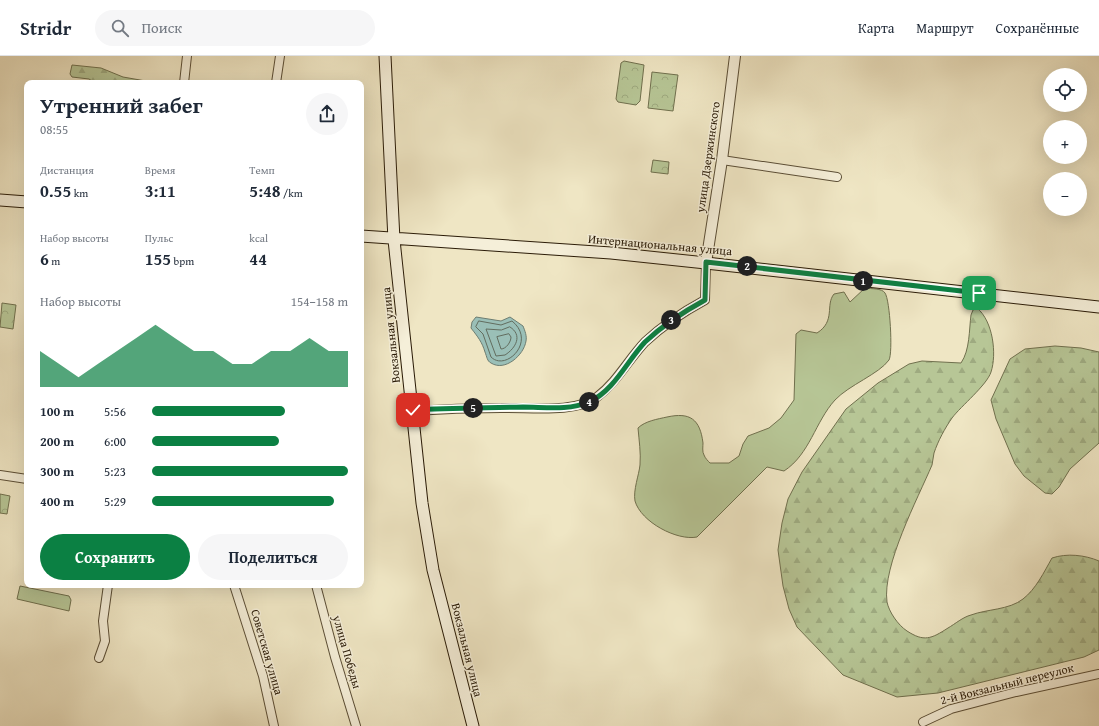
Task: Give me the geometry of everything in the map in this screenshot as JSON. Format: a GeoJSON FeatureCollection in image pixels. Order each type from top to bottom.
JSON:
{"type":"FeatureCollection","features":[{"type":"Feature","properties":{"kind":"main road","name":"Вокзальная улица"},"geometry":{"type":"LineString","coordinates":[[385,56],[394,240],[428,545],[473,726]]}},
{"type":"Feature","properties":{"kind":"main road"},"geometry":{"type":"LineString","coordinates":[[0,200],[24,202]]}},
{"type":"Feature","properties":{"kind":"main road","name":"Интернациональная улица"},"geometry":{"type":"LineString","coordinates":[[364,236],[394,240],[611,254],[706,262],[1099,307]]}},
{"type":"Feature","properties":{"kind":"street"},"geometry":{"type":"LineString","coordinates":[[184,80],[187,56]]}},
{"type":"Feature","properties":{"kind":"street"},"geometry":{"type":"LineString","coordinates":[[276,80],[280,56]]}},
{"type":"Feature","properties":{"kind":"street","name":"улица Дзержинского"},"geometry":{"type":"LineString","coordinates":[[706,262],[722,160],[734,56]]}},
{"type":"Feature","properties":{"kind":"street"},"geometry":{"type":"LineString","coordinates":[[722,160],[837,177]]}},
{"type":"Feature","properties":{"kind":"street"},"geometry":{"type":"LineString","coordinates":[[413,410],[558,408],[589,402],[605,390],[645,343],[658,331],[670,321],[705,300],[706,262]]}},
{"type":"Feature","properties":{"kind":"street"},"geometry":{"type":"LineString","coordinates":[[0,475],[24,479]]}},
{"type":"Feature","properties":{"kind":"street"},"geometry":{"type":"LineString","coordinates":[[99,658],[105,642],[103,621],[108,588]]}},
{"type":"Feature","properties":{"kind":"street","name":"Советская улица"},"geometry":{"type":"LineString","coordinates":[[235,588],[261,670],[274,726]]}},
{"type":"Feature","properties":{"kind":"street","name":"улица Победы"},"geometry":{"type":"LineString","coordinates":[[317,588],[334,657],[356,726]]}},
{"type":"Feature","properties":{"kind":"street","name":"2-й Вокзальный переулок"},"geometry":{"type":"LineString","coordinates":[[923,722],[951,709],[1016,692],[1099,674]]}},
{"type":"Feature","properties":{"kind":"green space"},"geometry":{"type":"Polygon","coordinates":[[[624,61],[644,65],[640,101],[636,105],[618,102],[616,99],[621,63],[624,61]]]}},
{"type":"Feature","properties":{"kind":"green space"},"geometry":{"type":"Polygon","coordinates":[[[72,65],[101,68],[123,77],[140,80],[90,80],[72,77],[70,74],[72,65]]]}},
{"type":"Feature","properties":{"kind":"green space"},"geometry":{"type":"Polygon","coordinates":[[[652,72],[678,75],[673,111],[648,108],[652,72]]]}},
{"type":"Feature","properties":{"kind":"green space"},"geometry":{"type":"Polygon","coordinates":[[[653,160],[669,162],[668,174],[651,172],[653,160]]]}},
{"type":"Feature","properties":{"kind":"green space"},"geometry":{"type":"Polygon","coordinates":[[[865,288],[884,291],[887,298],[890,315],[891,338],[889,360],[878,370],[848,389],[835,400],[822,418],[806,447],[793,464],[784,471],[767,467],[697,537],[680,536],[670,533],[652,523],[644,516],[635,501],[635,487],[640,460],[638,428],[648,422],[660,419],[675,416],[688,417],[696,423],[699,428],[702,435],[703,452],[707,460],[710,463],[729,463],[739,456],[743,444],[748,436],[769,428],[781,418],[794,400],[796,334],[801,330],[817,333],[823,328],[828,318],[831,298],[834,294],[844,292],[850,302],[865,288]]]}},
{"type":"Feature","properties":{"kind":"green space"},"geometry":{"type":"Polygon","coordinates":[[[2,303],[16,305],[13,329],[0,327],[2,303]]]}},
{"type":"Feature","properties":{"kind":"green space"},"geometry":{"type":"Polygon","coordinates":[[[977,308],[987,321],[992,338],[994,356],[991,372],[989,377],[956,413],[944,430],[934,453],[932,465],[910,513],[895,552],[887,587],[888,606],[897,622],[907,631],[918,637],[928,638],[942,632],[968,616],[1017,603],[1028,595],[1036,585],[1052,558],[1070,555],[1088,557],[1099,561],[1099,650],[1084,657],[938,693],[897,697],[843,675],[797,627],[789,609],[783,586],[778,550],[782,523],[788,499],[802,472],[846,409],[878,383],[909,364],[922,361],[961,363],[968,346],[971,315],[973,310],[977,308]]]}},
{"type":"Feature","properties":{"kind":"green space"},"geometry":{"type":"Polygon","coordinates":[[[1055,346],[1081,348],[1099,352],[1099,443],[1070,469],[1059,487],[1052,494],[1045,493],[1024,476],[1015,464],[996,419],[991,400],[1010,359],[1025,349],[1055,346]]]}},
{"type":"Feature","properties":{"kind":"green space"},"geometry":{"type":"Polygon","coordinates":[[[0,494],[10,496],[7,514],[0,513],[0,494]]]}},
{"type":"Feature","properties":{"kind":"green space"},"geometry":{"type":"Polygon","coordinates":[[[20,586],[69,596],[71,600],[69,611],[17,599],[20,586]]]}},
{"type":"Feature","properties":{"kind":"water"},"geometry":{"type":"Polygon","coordinates":[[[476,317],[501,321],[510,317],[523,326],[526,341],[522,352],[508,364],[496,365],[490,362],[487,359],[481,342],[471,328],[472,322],[476,317]]]}},
{"type":"Feature","properties":{"kind":"route"},"geometry":{"type":"LineString","coordinates":[[413,410],[530,407],[558,408],[580,405],[589,402],[605,390],[645,343],[658,331],[670,321],[705,300],[706,262],[853,280],[979,293]]}}]}
